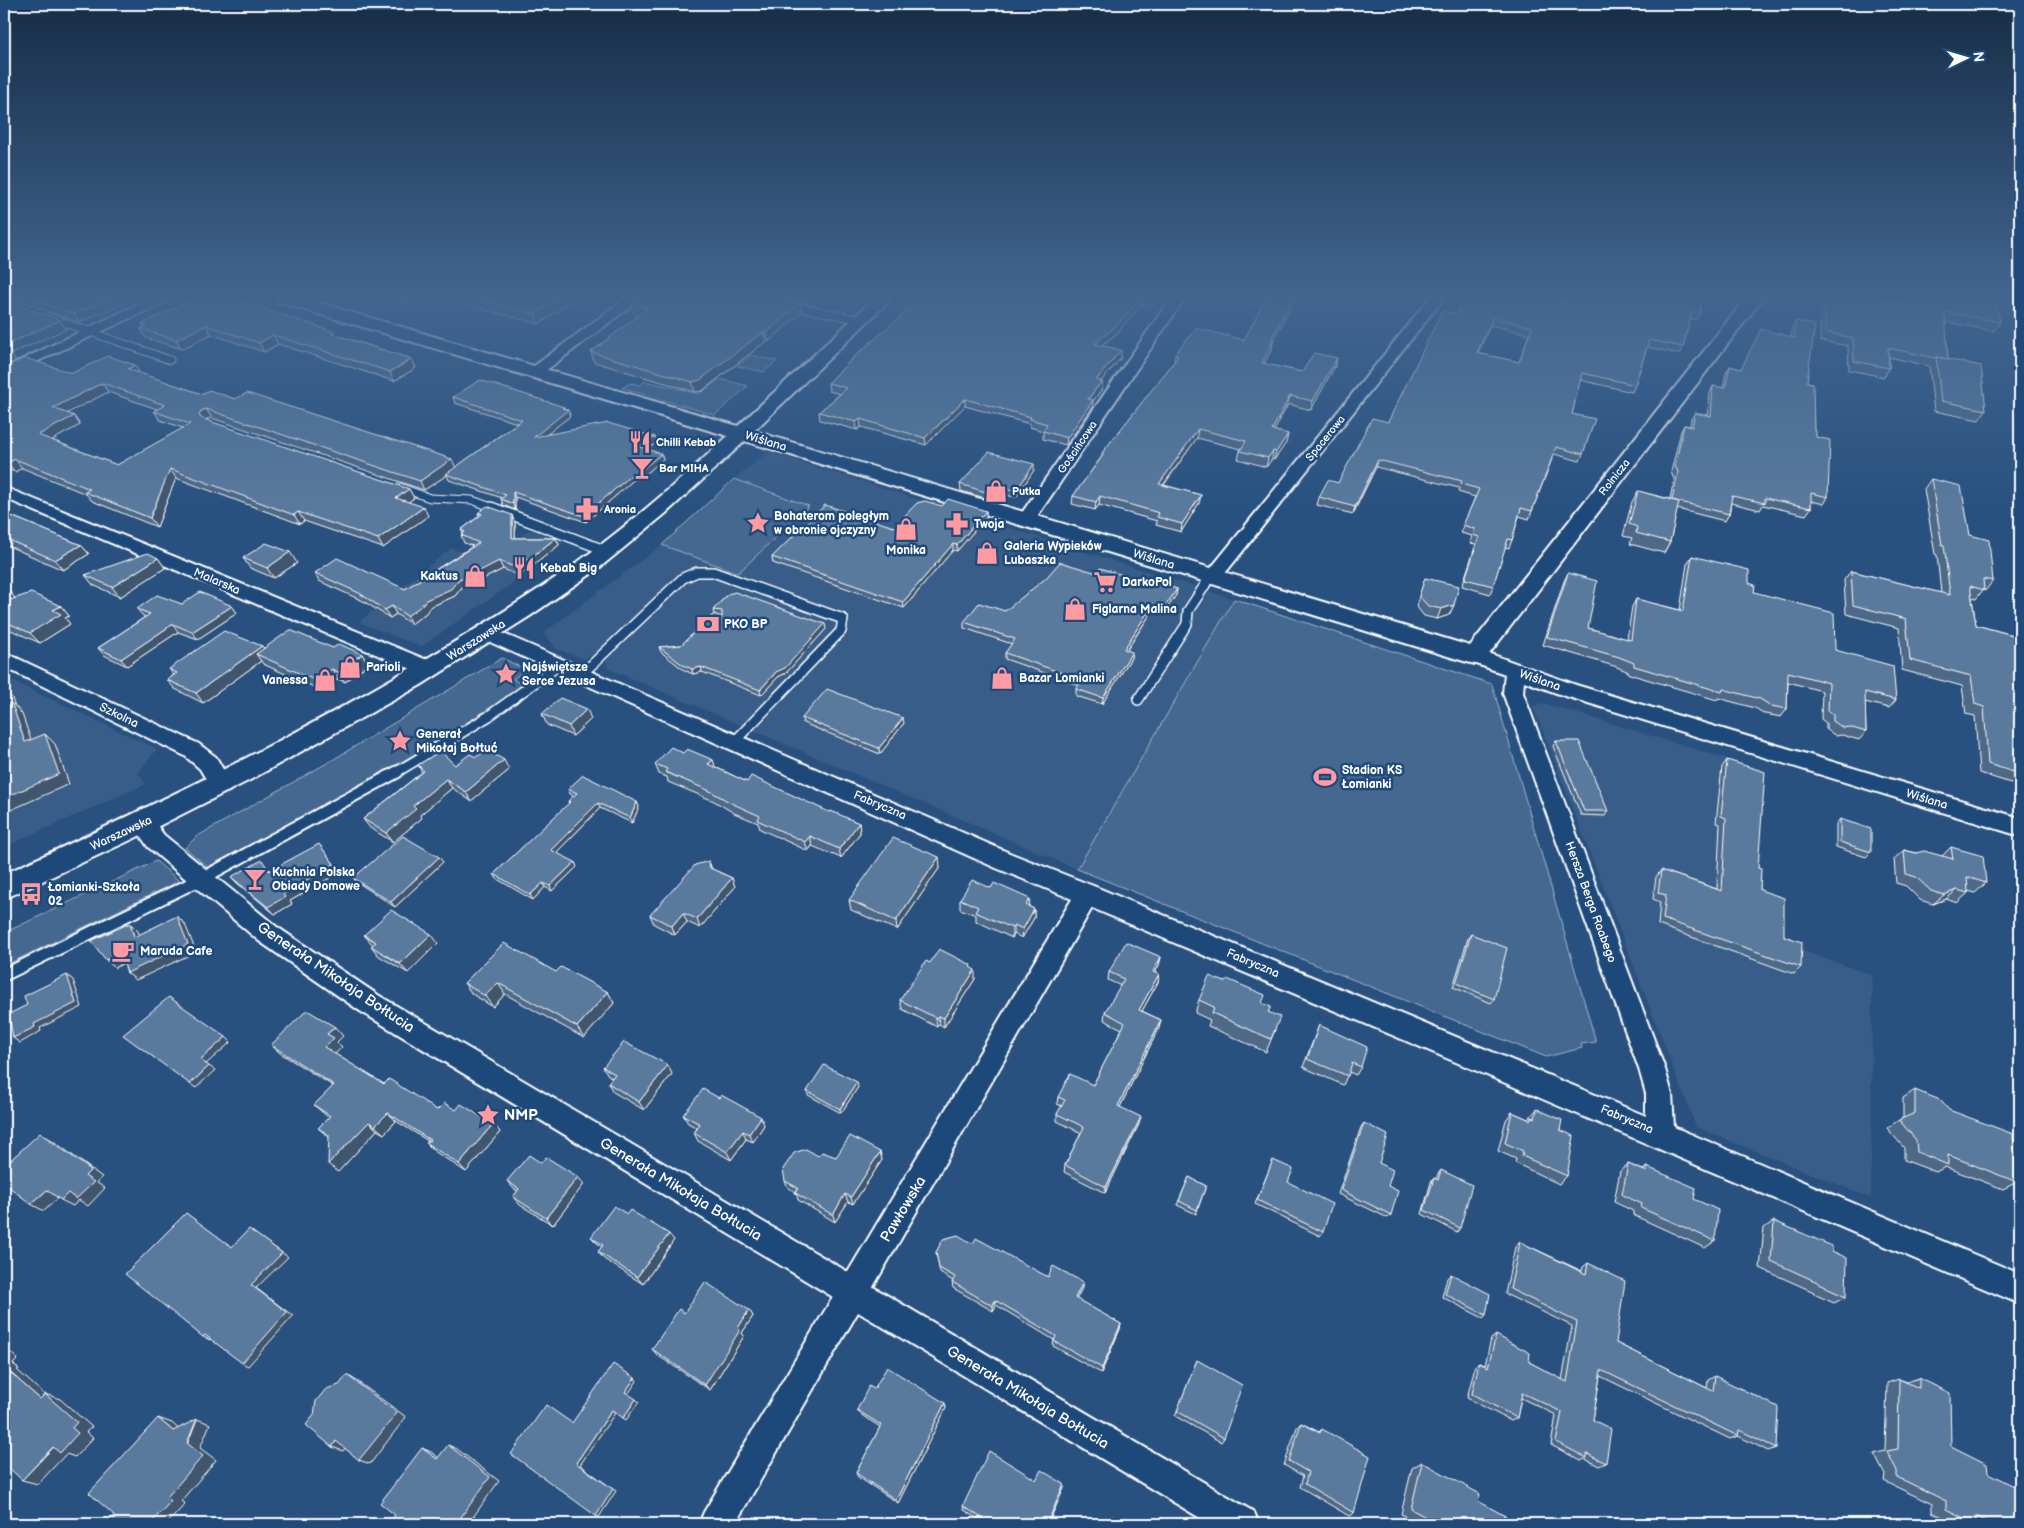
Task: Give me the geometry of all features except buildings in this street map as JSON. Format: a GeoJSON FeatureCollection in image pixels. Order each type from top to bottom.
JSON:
{"type":"FeatureCollection","features":[{"type":"Feature","properties":{"kind":"street","name":"Wiślana"},"geometry":{"type":"LineString","coordinates":[[526,369],[1475,656],[1569,690],[2020,827]]}},
{"type":"Feature","properties":{"kind":"street"},"geometry":{"type":"LineString","coordinates":[[535,372],[539,369]]}},
{"type":"Feature","properties":{"kind":"street","name":"Warszawska"},"geometry":{"type":"LineString","coordinates":[[4,887],[143,823],[309,739],[488,633],[552,591],[607,551],[670,500],[810,369]]}},
{"type":"Feature","properties":{"kind":"street","name":"Gościńcowa"},"geometry":{"type":"LineString","coordinates":[[1026,520],[1129,369]]}},
{"type":"Feature","properties":{"kind":"street","name":"Spacerowa"},"geometry":{"type":"LineString","coordinates":[[1213,577],[1380,369]]}},
{"type":"Feature","properties":{"kind":"street","name":"Rolnicza"},"geometry":{"type":"LineString","coordinates":[[1475,656],[1699,369]]}},
{"type":"Feature","properties":{"kind":"street","name":"Malarska"},"geometry":{"type":"LineString","coordinates":[[4,492],[430,669]]}},
{"type":"Feature","properties":{"kind":"street","name":"Fabryczna"},"geometry":{"type":"LineString","coordinates":[[488,633],[1004,860],[1660,1134],[2020,1289]]}},
{"type":"Feature","properties":{"kind":"street","name":"Szkolna"},"geometry":{"type":"LineString","coordinates":[[4,659],[192,750],[208,763],[221,785]]}},
{"type":"Feature","properties":{"kind":"street","name":"Hersza Berga Raabego"},"geometry":{"type":"LineString","coordinates":[[1516,672],[1514,693],[1652,1069],[1659,1094],[1660,1134]]}},
{"type":"Feature","properties":{"kind":"street","name":"Generała Mikołaja Bołtucia"},"geometry":{"type":"LineString","coordinates":[[143,823],[156,841],[268,934],[369,1003],[1242,1524]]}},
{"type":"Feature","properties":{"kind":"street","name":"Pawłowska"},"geometry":{"type":"LineString","coordinates":[[716,1524],[1088,894]]}},
{"type":"Feature","properties":{"kind":"lane"},"geometry":{"type":"LineString","coordinates":[[394,485],[430,498],[472,500],[607,551]]}},
{"type":"Feature","properties":{"kind":"lane"},"geometry":{"type":"LineString","coordinates":[[582,674],[683,578],[697,572],[713,572],[843,619],[841,631],[780,695],[760,712],[734,742]]}},
{"type":"Feature","properties":{"kind":"lane"},"geometry":{"type":"LineString","coordinates":[[1138,700],[1187,624],[1188,611],[1207,582],[1213,577]]}},
{"type":"Feature","properties":{"kind":"lane"},"geometry":{"type":"LineString","coordinates":[[4,975],[201,879],[416,761],[489,716],[560,664]]}},
{"type":"Feature","properties":{"kind":"shaded area"},"geometry":{"type":"Polygon","coordinates":[[[752,369],[767,369],[764,372],[752,369]]]}},
{"type":"Feature","properties":{"kind":"shaded area"},"geometry":{"type":"Polygon","coordinates":[[[720,379],[748,386],[715,415],[622,388],[630,383],[640,385],[645,381],[699,394],[720,379]]]}},
{"type":"Feature","properties":{"kind":"shaded area"},"geometry":{"type":"Polygon","coordinates":[[[768,452],[1234,599],[1077,869],[607,668],[607,662],[592,655],[584,659],[557,649],[543,633],[662,545],[738,573],[809,506],[734,479],[768,452]]]}},
{"type":"Feature","properties":{"kind":"shaded area"},"geometry":{"type":"Polygon","coordinates":[[[734,479],[809,506],[738,573],[662,545],[734,479]]]}},
{"type":"Feature","properties":{"kind":"shaded area"},"geometry":{"type":"Polygon","coordinates":[[[530,529],[564,542],[507,587],[421,647],[359,622],[451,548],[487,562],[530,529]]]}},
{"type":"Feature","properties":{"kind":"shaded area","name":"Stadion KS Łomianki"},"geometry":{"type":"Polygon","coordinates":[[[1234,599],[1492,684],[1596,1042],[1581,1044],[1582,1048],[1546,1057],[1077,869],[1234,599]]]}},
{"type":"Feature","properties":{"kind":"shaded area"},"geometry":{"type":"Polygon","coordinates":[[[502,658],[526,670],[513,679],[523,685],[447,735],[368,781],[208,867],[185,848],[196,837],[329,762],[502,658]]]}},
{"type":"Feature","properties":{"kind":"shaded area"},"geometry":{"type":"Polygon","coordinates":[[[4,677],[157,749],[138,773],[146,784],[4,847],[4,677]]]}},
{"type":"Feature","properties":{"kind":"shaded area"},"geometry":{"type":"Polygon","coordinates":[[[1543,703],[1765,770],[1749,932],[1872,975],[1871,1198],[1696,1127],[1533,706],[1543,703]]]}},
{"type":"Feature","properties":{"kind":"shaded area"},"geometry":{"type":"Polygon","coordinates":[[[156,861],[179,881],[4,966],[4,933],[156,861]]]}},
{"type":"Feature","properties":{"kind":"place","name":"Chilli Kebab"},"geometry":{"type":"Point","coordinates":[640,442]}},
{"type":"Feature","properties":{"kind":"place","name":"Bar MIHA"},"geometry":{"type":"Point","coordinates":[642,468]}},
{"type":"Feature","properties":{"kind":"place","name":"Putka"},"geometry":{"type":"Point","coordinates":[996,491]}},
{"type":"Feature","properties":{"kind":"place","name":"Aronia"},"geometry":{"type":"Point","coordinates":[587,509]}},
{"type":"Feature","properties":{"kind":"place","name":"Bohaterom poległym w obronie ojczyzny"},"geometry":{"type":"Point","coordinates":[758,523]}},
{"type":"Feature","properties":{"kind":"place","name":"Twoja"},"geometry":{"type":"Point","coordinates":[957,524]}},
{"type":"Feature","properties":{"kind":"place","name":"Monika"},"geometry":{"type":"Point","coordinates":[906,529]}},
{"type":"Feature","properties":{"kind":"place","name":"Galeria Wypieków Lubaszka"},"geometry":{"type":"Point","coordinates":[987,553]}},
{"type":"Feature","properties":{"kind":"place","name":"Kebab Big"},"geometry":{"type":"Point","coordinates":[524,568]}},
{"type":"Feature","properties":{"kind":"place","name":"Kaktus"},"geometry":{"type":"Point","coordinates":[475,576]}},
{"type":"Feature","properties":{"kind":"place","name":"DarkoPol"},"geometry":{"type":"Point","coordinates":[1105,582]}},
{"type":"Feature","properties":{"kind":"place","name":"Figlarna Malina"},"geometry":{"type":"Point","coordinates":[1075,609]}},
{"type":"Feature","properties":{"kind":"place","name":"PKO BP"},"geometry":{"type":"Point","coordinates":[708,624]}},
{"type":"Feature","properties":{"kind":"place","name":"Parioli"},"geometry":{"type":"Point","coordinates":[350,667]}},
{"type":"Feature","properties":{"kind":"place","name":"Najświętsze Serce Jezusa"},"geometry":{"type":"Point","coordinates":[506,674]}},
{"type":"Feature","properties":{"kind":"place","name":"Bazar Lomianki"},"geometry":{"type":"Point","coordinates":[1002,678]}},
{"type":"Feature","properties":{"kind":"place","name":"Vanessa"},"geometry":{"type":"Point","coordinates":[325,680]}},
{"type":"Feature","properties":{"kind":"place","name":"Generał Mikołaj Bołtuć"},"geometry":{"type":"Point","coordinates":[400,741]}},
{"type":"Feature","properties":{"kind":"place","name":"Stadion KS Łomianki"},"geometry":{"type":"Point","coordinates":[1325,777]}},
{"type":"Feature","properties":{"kind":"place","name":"Kuchnia Polska Obiady Domowe"},"geometry":{"type":"Point","coordinates":[255,879]}},
{"type":"Feature","properties":{"kind":"place","name":"Łomianki-Szkoła 02"},"geometry":{"type":"Point","coordinates":[31,894]}},
{"type":"Feature","properties":{"kind":"place","name":"Maruda Cafe"},"geometry":{"type":"Point","coordinates":[123,951]}},
{"type":"Feature","properties":{"kind":"place","name":"NMP"},"geometry":{"type":"Point","coordinates":[488,1115]}}]}
